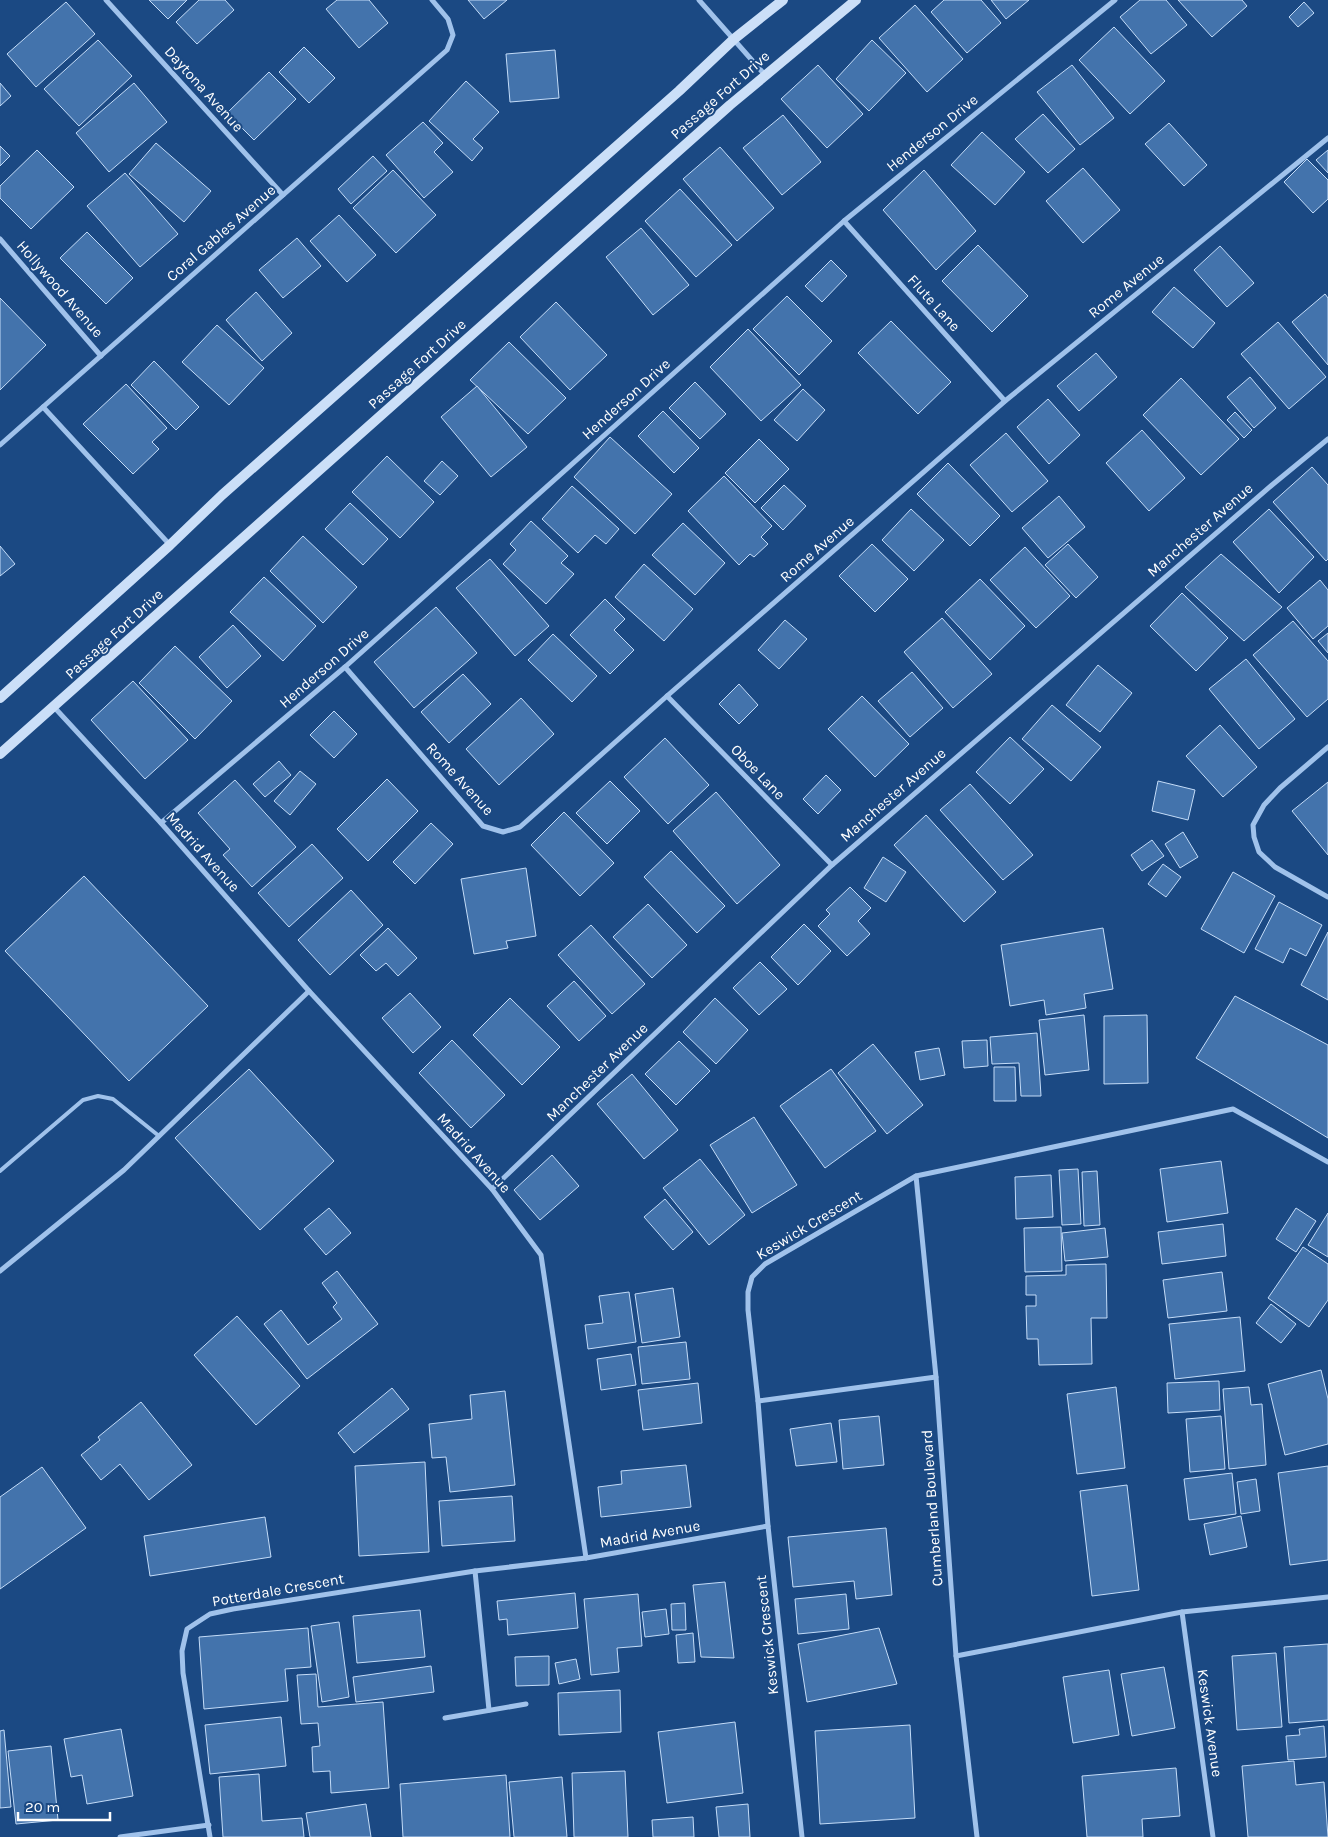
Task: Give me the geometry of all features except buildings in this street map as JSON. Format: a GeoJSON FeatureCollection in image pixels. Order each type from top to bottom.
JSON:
{"type":"FeatureCollection","features":[{"type":"Feature","properties":{"kind":"main road","name":"Passage Fort Drive"},"geometry":{"type":"LineString","coordinates":[[0,698],[170,545],[222,495],[679,91],[734,39],[783,0]]}},
{"type":"Feature","properties":{"kind":"main road","name":"Passage Fort Drive"},"geometry":{"type":"LineString","coordinates":[[0,754],[765,75],[856,0]]}},
{"type":"Feature","properties":{"kind":"street","name":"Daytona Avenue"},"geometry":{"type":"LineString","coordinates":[[106,0],[283,195]]}},
{"type":"Feature","properties":{"kind":"street","name":"Coral Gables Avenue"},"geometry":{"type":"LineString","coordinates":[[0,445],[447,50],[454,35],[448,18],[432,0]]}},
{"type":"Feature","properties":{"kind":"street"},"geometry":{"type":"LineString","coordinates":[[699,0],[765,75]]}},
{"type":"Feature","properties":{"kind":"street","name":"Henderson Drive"},"geometry":{"type":"LineString","coordinates":[[161,823],[345,667],[844,221],[1115,0]]}},
{"type":"Feature","properties":{"kind":"street","name":"Rome Avenue"},"geometry":{"type":"LineString","coordinates":[[345,667],[483,826],[503,832],[520,827],[667,696],[1006,401],[1328,138]]}},
{"type":"Feature","properties":{"kind":"street","name":"Flute Lane"},"geometry":{"type":"LineString","coordinates":[[844,221],[1006,401]]}},
{"type":"Feature","properties":{"kind":"street","name":"Hollywood Avenue"},"geometry":{"type":"LineString","coordinates":[[0,239],[101,356]]}},
{"type":"Feature","properties":{"kind":"street"},"geometry":{"type":"LineString","coordinates":[[43,407],[170,545]]}},
{"type":"Feature","properties":{"kind":"street","name":"Manchester Avenue"},"geometry":{"type":"LineString","coordinates":[[492,1190],[832,865],[1264,491],[1328,439]]}},
{"type":"Feature","properties":{"kind":"street","name":"Oboe Lane"},"geometry":{"type":"LineString","coordinates":[[667,696],[832,865]]}},
{"type":"Feature","properties":{"kind":"street","name":"Madrid Avenue"},"geometry":{"type":"LineString","coordinates":[[54,707],[492,1190],[540,1255],[586,1558],[768,1526]]}},
{"type":"Feature","properties":{"kind":"street"},"geometry":{"type":"LineString","coordinates":[[1328,747],[1280,788],[1264,805],[1253,824],[1254,837],[1259,852],[1275,867],[1328,897]]}},
{"type":"Feature","properties":{"kind":"street"},"geometry":{"type":"LineString","coordinates":[[0,1271],[124,1170],[309,990]]}},
{"type":"Feature","properties":{"kind":"street","name":"Keswick Crescent"},"geometry":{"type":"LineString","coordinates":[[802,1837],[768,1526],[758,1401],[748,1310],[748,1292],[752,1277],[765,1264],[916,1176],[1234,1109],[1328,1162]]}},
{"type":"Feature","properties":{"kind":"street","name":"Cumberland Boulevard"},"geometry":{"type":"LineString","coordinates":[[916,1176],[936,1377],[956,1656],[977,1837]]}},
{"type":"Feature","properties":{"kind":"street"},"geometry":{"type":"LineString","coordinates":[[758,1401],[936,1377]]}},
{"type":"Feature","properties":{"kind":"street","name":"Potterdale Crescent"},"geometry":{"type":"LineString","coordinates":[[210,1837],[183,1673],[182,1650],[188,1629],[210,1614],[233,1609],[475,1571],[586,1558]]}},
{"type":"Feature","properties":{"kind":"street"},"geometry":{"type":"LineString","coordinates":[[475,1571],[489,1710]]}},
{"type":"Feature","properties":{"kind":"street"},"geometry":{"type":"LineString","coordinates":[[956,1656],[1182,1612],[1328,1597]]}},
{"type":"Feature","properties":{"kind":"street","name":"Keswick Avenue"},"geometry":{"type":"LineString","coordinates":[[1182,1612],[1213,1837]]}},
{"type":"Feature","properties":{"kind":"street"},"geometry":{"type":"LineString","coordinates":[[444,1718],[526,1704]]}},
{"type":"Feature","properties":{"kind":"street"},"geometry":{"type":"LineString","coordinates":[[120,1837],[209,1825]]}},
{"type":"Feature","properties":{"kind":"lane"},"geometry":{"type":"LineString","coordinates":[[0,1171],[83,1100],[98,1096],[114,1099],[159,1136]]}}]}
